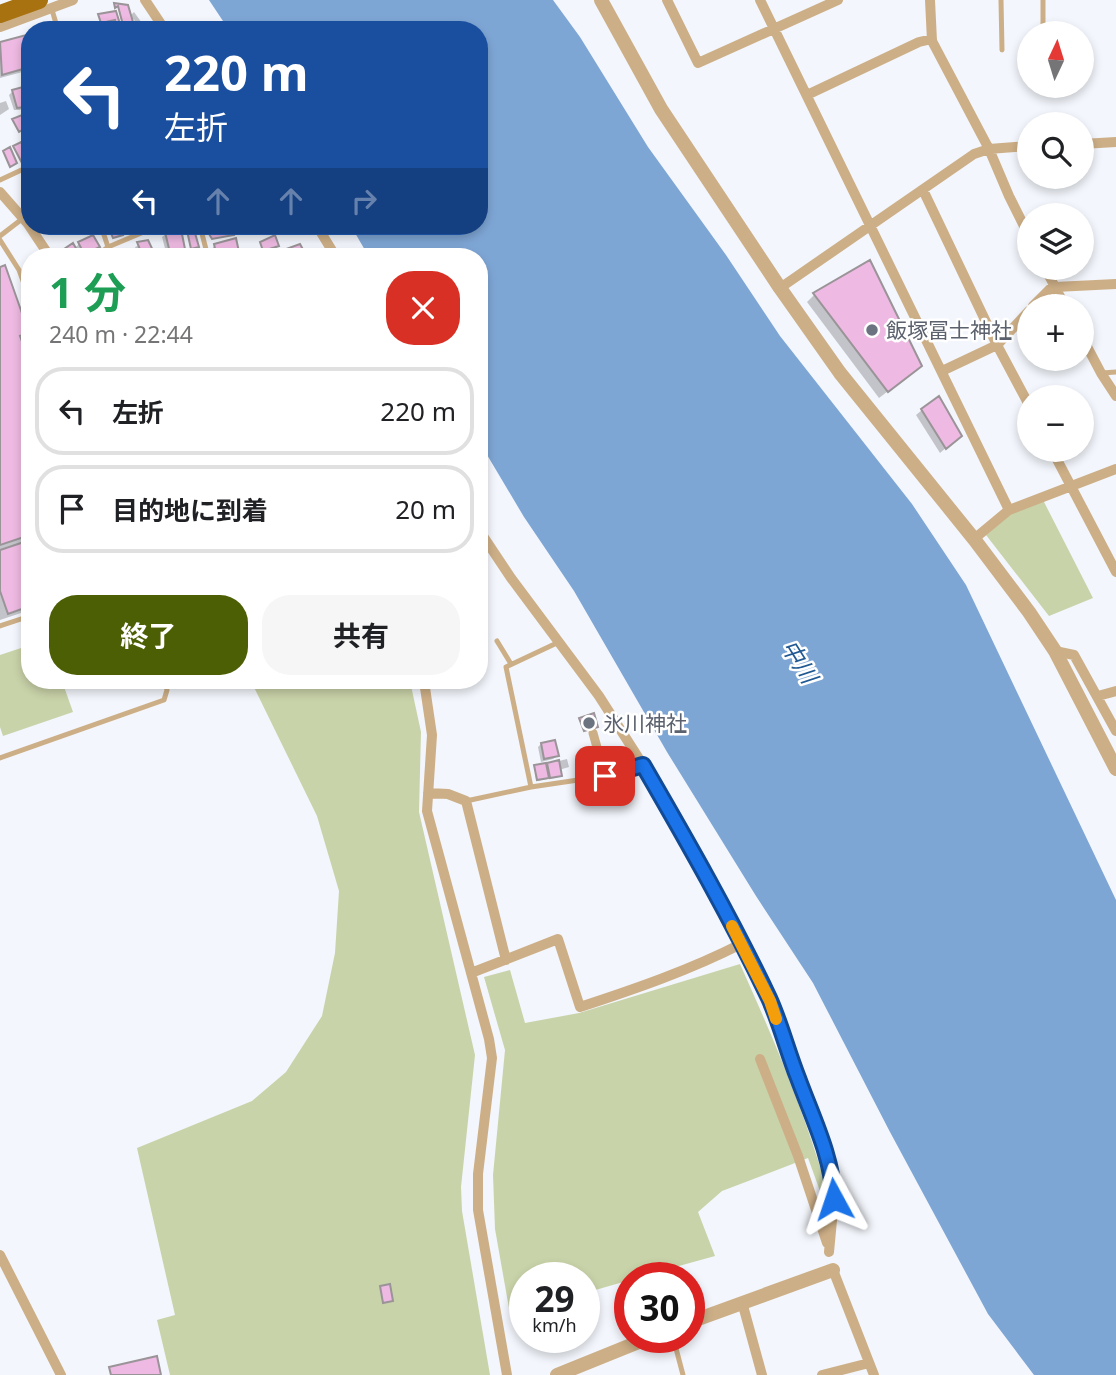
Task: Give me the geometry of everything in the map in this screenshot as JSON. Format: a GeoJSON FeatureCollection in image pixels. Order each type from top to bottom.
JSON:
{"type":"FeatureCollection","features":[{"type":"Feature","properties":{"kind":"main road"},"geometry":{"type":"LineString","coordinates":[[0,14],[46,5]]}},
{"type":"Feature","properties":{"kind":"street"},"geometry":{"type":"LineString","coordinates":[[0,27],[46,5],[73,0]]}},
{"type":"Feature","properties":{"kind":"street"},"geometry":{"type":"LineString","coordinates":[[145,0],[159,21]]}},
{"type":"Feature","properties":{"kind":"street"},"geometry":{"type":"LineString","coordinates":[[601,0],[661,109],[780,288],[840,373],[974,539],[1029,612],[1055,652],[1114,758]]}},
{"type":"Feature","properties":{"kind":"street"},"geometry":{"type":"LineString","coordinates":[[667,0],[698,63],[838,0]]}},
{"type":"Feature","properties":{"kind":"street"},"geometry":{"type":"LineString","coordinates":[[760,0],[1009,510]]}},
{"type":"Feature","properties":{"kind":"street"},"geometry":{"type":"LineString","coordinates":[[930,0],[932,39],[989,149],[1017,212]]}},
{"type":"Feature","properties":{"kind":"street"},"geometry":{"type":"LineString","coordinates":[[807,95],[919,42],[932,39]]}},
{"type":"Feature","properties":{"kind":"street"},"geometry":{"type":"LineString","coordinates":[[1094,143],[1116,142]]}},
{"type":"Feature","properties":{"kind":"street"},"geometry":{"type":"LineString","coordinates":[[780,288],[974,154],[989,149],[1017,147]]}},
{"type":"Feature","properties":{"kind":"street"},"geometry":{"type":"LineString","coordinates":[[923,190],[1018,385]]}},
{"type":"Feature","properties":{"kind":"street"},"geometry":{"type":"LineString","coordinates":[[0,192],[21,216]]}},
{"type":"Feature","properties":{"kind":"street"},"geometry":{"type":"LineString","coordinates":[[1052,280],[1059,294]]}},
{"type":"Feature","properties":{"kind":"street"},"geometry":{"type":"LineString","coordinates":[[1046,294],[1055,286],[1116,284]]}},
{"type":"Feature","properties":{"kind":"street"},"geometry":{"type":"LineString","coordinates":[[942,371],[997,345],[1017,324]]}},
{"type":"Feature","properties":{"kind":"street"},"geometry":{"type":"LineString","coordinates":[[1094,360],[1116,396]]}},
{"type":"Feature","properties":{"kind":"street"},"geometry":{"type":"LineString","coordinates":[[1058,462],[1116,572]]}},
{"type":"Feature","properties":{"kind":"street"},"geometry":{"type":"LineString","coordinates":[[974,539],[1009,510],[1116,469]]}},
{"type":"Feature","properties":{"kind":"street"},"geometry":{"type":"LineString","coordinates":[[488,543],[599,696],[643,765],[770,1001],[827,1153],[833,1178],[834,1199],[829,1252]]}},
{"type":"Feature","properties":{"kind":"street"},"geometry":{"type":"LineString","coordinates":[[1055,652],[1074,654],[1116,731]]}},
{"type":"Feature","properties":{"kind":"street"},"geometry":{"type":"LineString","coordinates":[[425,689],[432,735],[427,811],[492,1058],[478,1174],[478,1210],[507,1375]]}},
{"type":"Feature","properties":{"kind":"street"},"geometry":{"type":"LineString","coordinates":[[1098,696],[1116,691]]}},
{"type":"Feature","properties":{"kind":"street"},"geometry":{"type":"LineString","coordinates":[[593,733],[605,776]]}},
{"type":"Feature","properties":{"kind":"street"},"geometry":{"type":"LineString","coordinates":[[428,793],[448,794],[466,801],[506,960]]}},
{"type":"Feature","properties":{"kind":"street"},"geometry":{"type":"LineString","coordinates":[[471,973],[558,939],[580,1007],[703,962],[741,944]]}},
{"type":"Feature","properties":{"kind":"street"},"geometry":{"type":"LineString","coordinates":[[760,1059],[798,1156],[829,1252]]}},
{"type":"Feature","properties":{"kind":"street"},"geometry":{"type":"LineString","coordinates":[[0,1255],[61,1375]]}},
{"type":"Feature","properties":{"kind":"street"},"geometry":{"type":"LineString","coordinates":[[705,1316],[833,1270],[874,1375]]}},
{"type":"Feature","properties":{"kind":"street"},"geometry":{"type":"LineString","coordinates":[[742,1302],[762,1375]]}},
{"type":"Feature","properties":{"kind":"street"},"geometry":{"type":"LineString","coordinates":[[566,1373],[614,1353]]}},
{"type":"Feature","properties":{"kind":"street"},"geometry":{"type":"LineString","coordinates":[[822,1375],[869,1363]]}},
{"type":"Feature","properties":{"kind":"lane"},"geometry":{"type":"LineString","coordinates":[[1002,0],[1002,50]]}},
{"type":"Feature","properties":{"kind":"lane"},"geometry":{"type":"LineString","coordinates":[[1043,0],[1043,21]]}},
{"type":"Feature","properties":{"kind":"lane"},"geometry":{"type":"LineString","coordinates":[[46,5],[54,21]]}},
{"type":"Feature","properties":{"kind":"lane"},"geometry":{"type":"LineString","coordinates":[[0,180],[21,170]]}},
{"type":"Feature","properties":{"kind":"lane"},"geometry":{"type":"LineString","coordinates":[[21,220],[0,238],[21,275]]}},
{"type":"Feature","properties":{"kind":"lane"},"geometry":{"type":"LineString","coordinates":[[104,235],[108,247],[137,235]]}},
{"type":"Feature","properties":{"kind":"lane"},"geometry":{"type":"LineString","coordinates":[[1101,373],[1116,372]]}},
{"type":"Feature","properties":{"kind":"lane"},"geometry":{"type":"LineString","coordinates":[[0,626],[21,619]]}},
{"type":"Feature","properties":{"kind":"lane"},"geometry":{"type":"LineString","coordinates":[[497,640],[511,664]]}},
{"type":"Feature","properties":{"kind":"lane"},"geometry":{"type":"LineString","coordinates":[[531,787],[506,667],[560,642]]}},
{"type":"Feature","properties":{"kind":"lane"},"geometry":{"type":"LineString","coordinates":[[0,758],[164,700],[167,689]]}},
{"type":"Feature","properties":{"kind":"lane"},"geometry":{"type":"LineString","coordinates":[[466,801],[531,787],[605,776],[643,765]]}},
{"type":"Feature","properties":{"kind":"lane"},"geometry":{"type":"LineString","coordinates":[[829,1252],[833,1270]]}},
{"type":"Feature","properties":{"kind":"lane"},"geometry":{"type":"LineString","coordinates":[[677,1353],[683,1375]]}},
{"type":"Feature","properties":{"kind":"green space"},"geometry":{"type":"Polygon","coordinates":[[[1043,500],[1093,598],[1049,616],[986,535],[1010,513],[1043,500]]]}},
{"type":"Feature","properties":{"kind":"green space"},"geometry":{"type":"Polygon","coordinates":[[[21,648],[21,689],[65,689],[73,712],[3,736],[0,727],[0,655],[21,648]]]}},
{"type":"Feature","properties":{"kind":"green space"},"geometry":{"type":"Polygon","coordinates":[[[255,689],[412,689],[421,732],[419,812],[475,1055],[461,1187],[462,1211],[490,1375],[170,1375],[157,1320],[175,1315],[137,1148],[252,1101],[286,1072],[322,1016],[335,953],[339,891],[317,816],[255,689]]]}},
{"type":"Feature","properties":{"kind":"green space"},"geometry":{"type":"Polygon","coordinates":[[[740,964],[797,1099],[825,1183],[820,1191],[808,1158],[722,1191],[698,1212],[715,1256],[693,1262],[614,1262],[614,1285],[600,1289],[600,1262],[509,1262],[509,1308],[495,1229],[493,1175],[505,1050],[484,977],[510,970],[525,1023],[579,1013],[740,964]]]}},
{"type":"Feature","properties":{"kind":"water","name":"中川"},"geometry":{"type":"Polygon","coordinates":[[[209,0],[553,0],[580,37],[648,147],[726,255],[780,336],[912,504],[966,585],[1116,900],[1116,1375],[1034,1375],[988,1314],[813,983],[667,752],[574,591],[524,517],[488,456],[488,248],[364,248],[356,235],[488,235],[488,21],[223,21],[209,0]]]}},
{"type":"Feature","properties":{"kind":"building"},"geometry":{"type":"Polygon","coordinates":[[[114,3],[128,5],[133,21],[122,21],[118,6],[115,8],[114,3]]]}},
{"type":"Feature","properties":{"kind":"building"},"geometry":{"type":"Polygon","coordinates":[[[116,11],[119,21],[100,21],[98,14],[116,11]]]}},
{"type":"Feature","properties":{"kind":"building"},"geometry":{"type":"Polygon","coordinates":[[[21,36],[21,70],[2,75],[0,42],[21,36]]]}},
{"type":"Feature","properties":{"kind":"building"},"geometry":{"type":"Polygon","coordinates":[[[21,88],[21,108],[17,108],[12,90],[21,88]]]}},
{"type":"Feature","properties":{"kind":"building"},"geometry":{"type":"Polygon","coordinates":[[[21,115],[21,131],[19,132],[12,119],[21,115]]]}},
{"type":"Feature","properties":{"kind":"building"},"geometry":{"type":"Polygon","coordinates":[[[21,142],[21,161],[13,146],[21,142]]]}},
{"type":"Feature","properties":{"kind":"building"},"geometry":{"type":"Polygon","coordinates":[[[10,147],[17,163],[10,167],[3,151],[10,147]]]}},
{"type":"Feature","properties":{"kind":"building"},"geometry":{"type":"Polygon","coordinates":[[[93,235],[100,247],[81,248],[78,242],[93,235]]]}},
{"type":"Feature","properties":{"kind":"building"},"geometry":{"type":"Polygon","coordinates":[[[166,235],[182,235],[185,248],[169,248],[166,235]]]}},
{"type":"Feature","properties":{"kind":"building"},"geometry":{"type":"Polygon","coordinates":[[[188,235],[196,235],[199,247],[191,248],[188,235]]]}},
{"type":"Feature","properties":{"kind":"building"},"geometry":{"type":"Polygon","coordinates":[[[210,235],[234,235],[212,239],[210,235]]]}},
{"type":"Feature","properties":{"kind":"building"},"geometry":{"type":"Polygon","coordinates":[[[275,235],[279,246],[262,248],[260,242],[275,235]]]}},
{"type":"Feature","properties":{"kind":"building"},"geometry":{"type":"Polygon","coordinates":[[[236,238],[238,248],[215,248],[214,244],[236,238]]]}},
{"type":"Feature","properties":{"kind":"building"},"geometry":{"type":"Polygon","coordinates":[[[148,240],[152,248],[139,248],[137,242],[148,240]]]}},
{"type":"Feature","properties":{"kind":"building","name":"飯塚冨士神社"},"geometry":{"type":"Polygon","coordinates":[[[870,260],[922,366],[888,392],[813,293],[870,260]]]}},
{"type":"Feature","properties":{"kind":"building"},"geometry":{"type":"Polygon","coordinates":[[[5,265],[21,310],[21,538],[0,545],[0,267],[5,265]]]}},
{"type":"Feature","properties":{"kind":"building"},"geometry":{"type":"Polygon","coordinates":[[[939,396],[962,436],[946,449],[921,409],[939,396]]]}},
{"type":"Feature","properties":{"kind":"building"},"geometry":{"type":"Polygon","coordinates":[[[21,543],[21,609],[8,614],[0,591],[0,550],[21,543]]]}},
{"type":"Feature","properties":{"kind":"building"},"geometry":{"type":"Polygon","coordinates":[[[594,713],[598,727],[584,731],[579,718],[594,713]]]}},
{"type":"Feature","properties":{"kind":"building"},"geometry":{"type":"Polygon","coordinates":[[[555,740],[559,756],[544,759],[541,743],[555,740]]]}},
{"type":"Feature","properties":{"kind":"building"},"geometry":{"type":"Polygon","coordinates":[[[559,760],[562,776],[550,778],[547,763],[559,760]]]}},
{"type":"Feature","properties":{"kind":"building"},"geometry":{"type":"Polygon","coordinates":[[[546,763],[549,778],[537,780],[534,765],[546,763]]]}},
{"type":"Feature","properties":{"kind":"building"},"geometry":{"type":"Polygon","coordinates":[[[390,1284],[393,1301],[383,1303],[380,1286],[390,1284]]]}},
{"type":"Feature","properties":{"kind":"building"},"geometry":{"type":"Polygon","coordinates":[[[157,1356],[161,1375],[111,1375],[109,1367],[157,1356]]]}},
{"type":"Feature","properties":{"kind":"slow traffic"},"geometry":{"type":"LineString","coordinates":[[732,926],[770,1001],[776,1019]]}},
{"type":"Feature","properties":{"kind":"place","name":"飯塚冨士神社"},"geometry":{"type":"Point","coordinates":[872,330]}},
{"type":"Feature","properties":{"kind":"place","name":"氷川神社"},"geometry":{"type":"Point","coordinates":[589,723]}},
{"type":"Feature","properties":{"kind":"route"},"geometry":{"type":"LineString","coordinates":[[605,776],[643,765],[694,855],[770,1001],[827,1153],[833,1178],[834,1199]]}}]}
